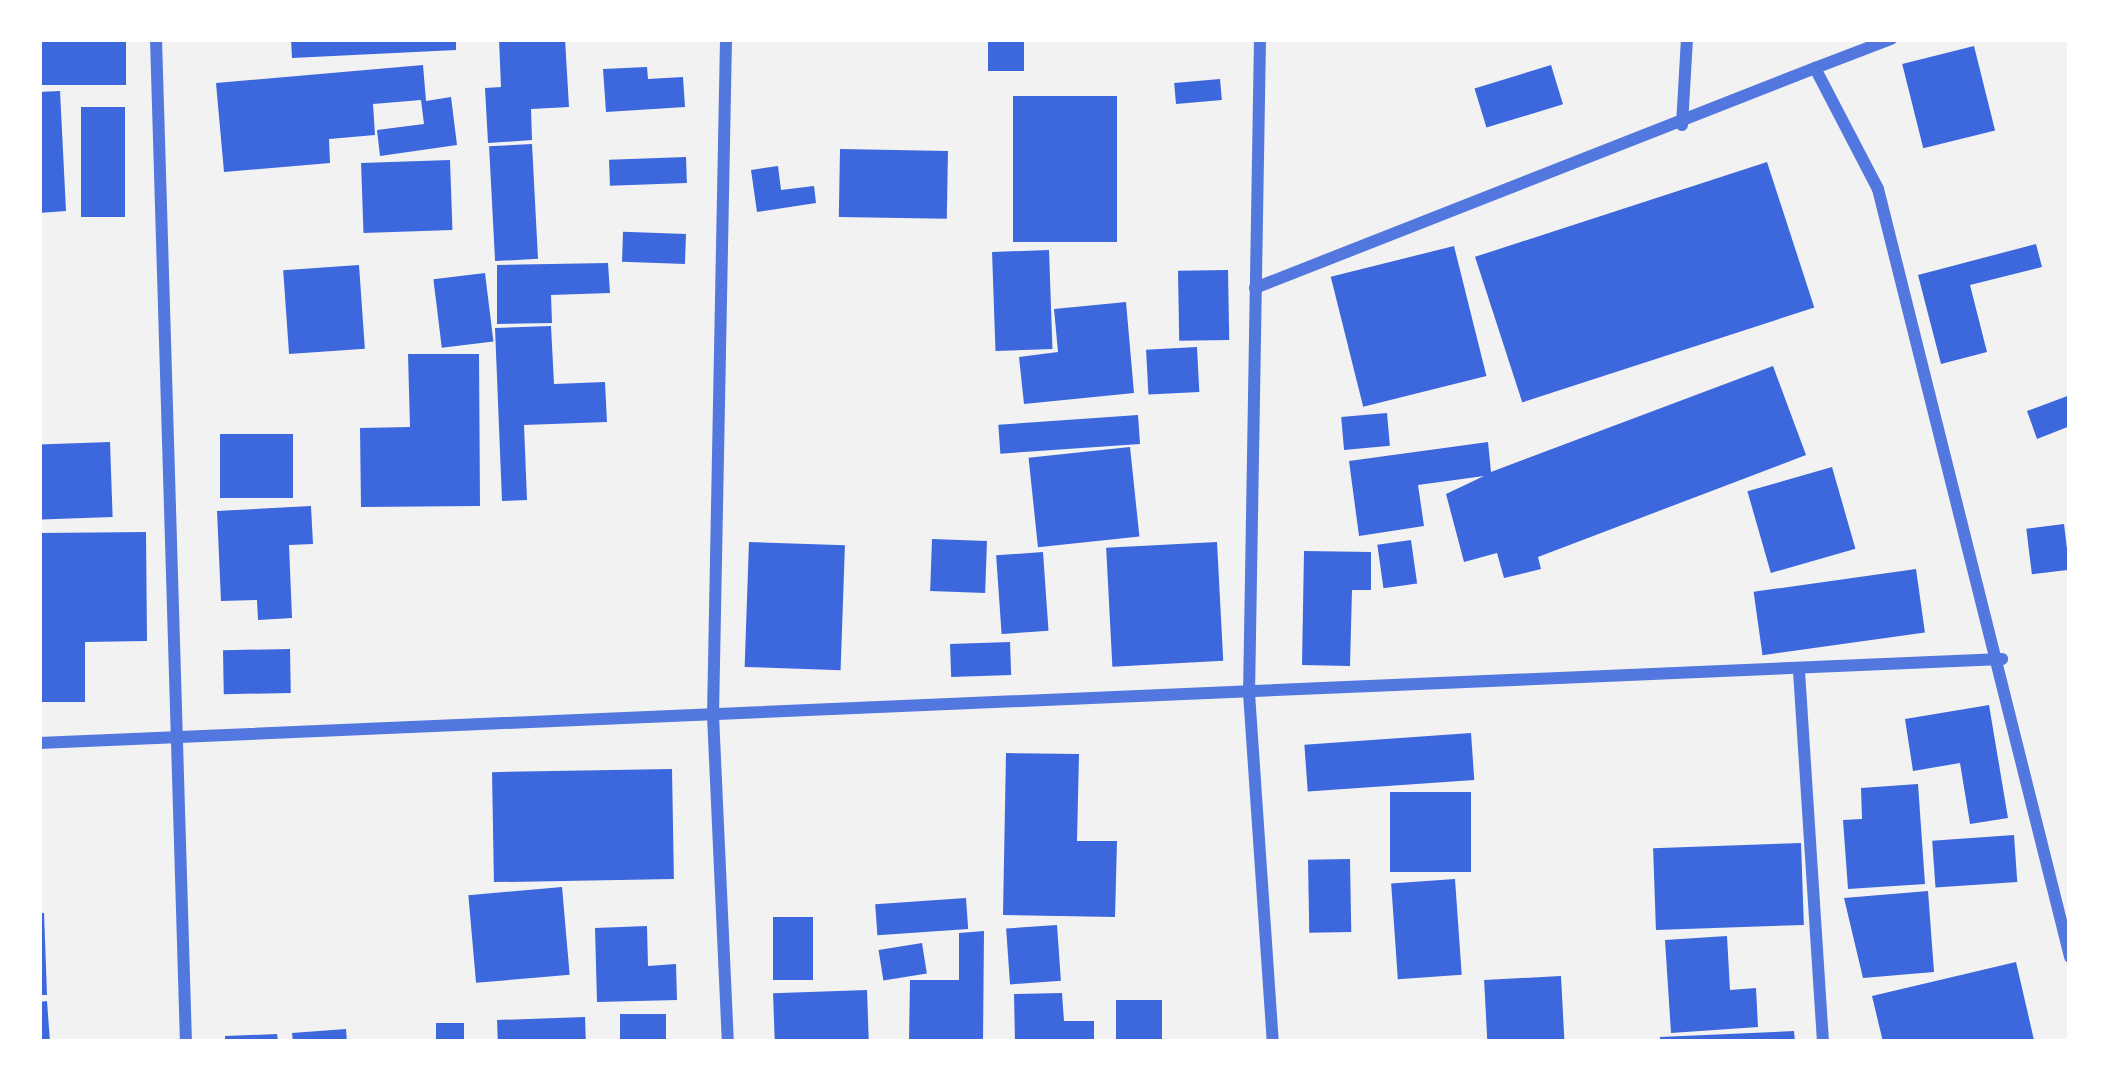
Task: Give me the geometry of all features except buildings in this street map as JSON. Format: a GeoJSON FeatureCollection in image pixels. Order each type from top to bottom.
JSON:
{"type":"FeatureCollection","features":[{"type":"Feature","properties":{"kind":"street"},"geometry":{"type":"LineString","coordinates":[[156,39],[184,736],[186,1042]]}},
{"type":"Feature","properties":{"kind":"street"},"geometry":{"type":"LineString","coordinates":[[726,39],[713,715],[728,1042]]}},
{"type":"Feature","properties":{"kind":"street"},"geometry":{"type":"LineString","coordinates":[[1260,39],[1249,693],[1273,1042]]}},
{"type":"Feature","properties":{"kind":"street"},"geometry":{"type":"LineString","coordinates":[[1682,125],[1687,39]]}},
{"type":"Feature","properties":{"kind":"street"},"geometry":{"type":"LineString","coordinates":[[1256,288],[1682,125],[1891,39]]}},
{"type":"Feature","properties":{"kind":"street"},"geometry":{"type":"LineString","coordinates":[[1815,68],[1879,189],[2002,659],[2070,956]]}},
{"type":"Feature","properties":{"kind":"street"},"geometry":{"type":"LineString","coordinates":[[39,743],[2002,659]]}},
{"type":"Feature","properties":{"kind":"street"},"geometry":{"type":"LineString","coordinates":[[1799,671],[1822,1042]]}}]}
